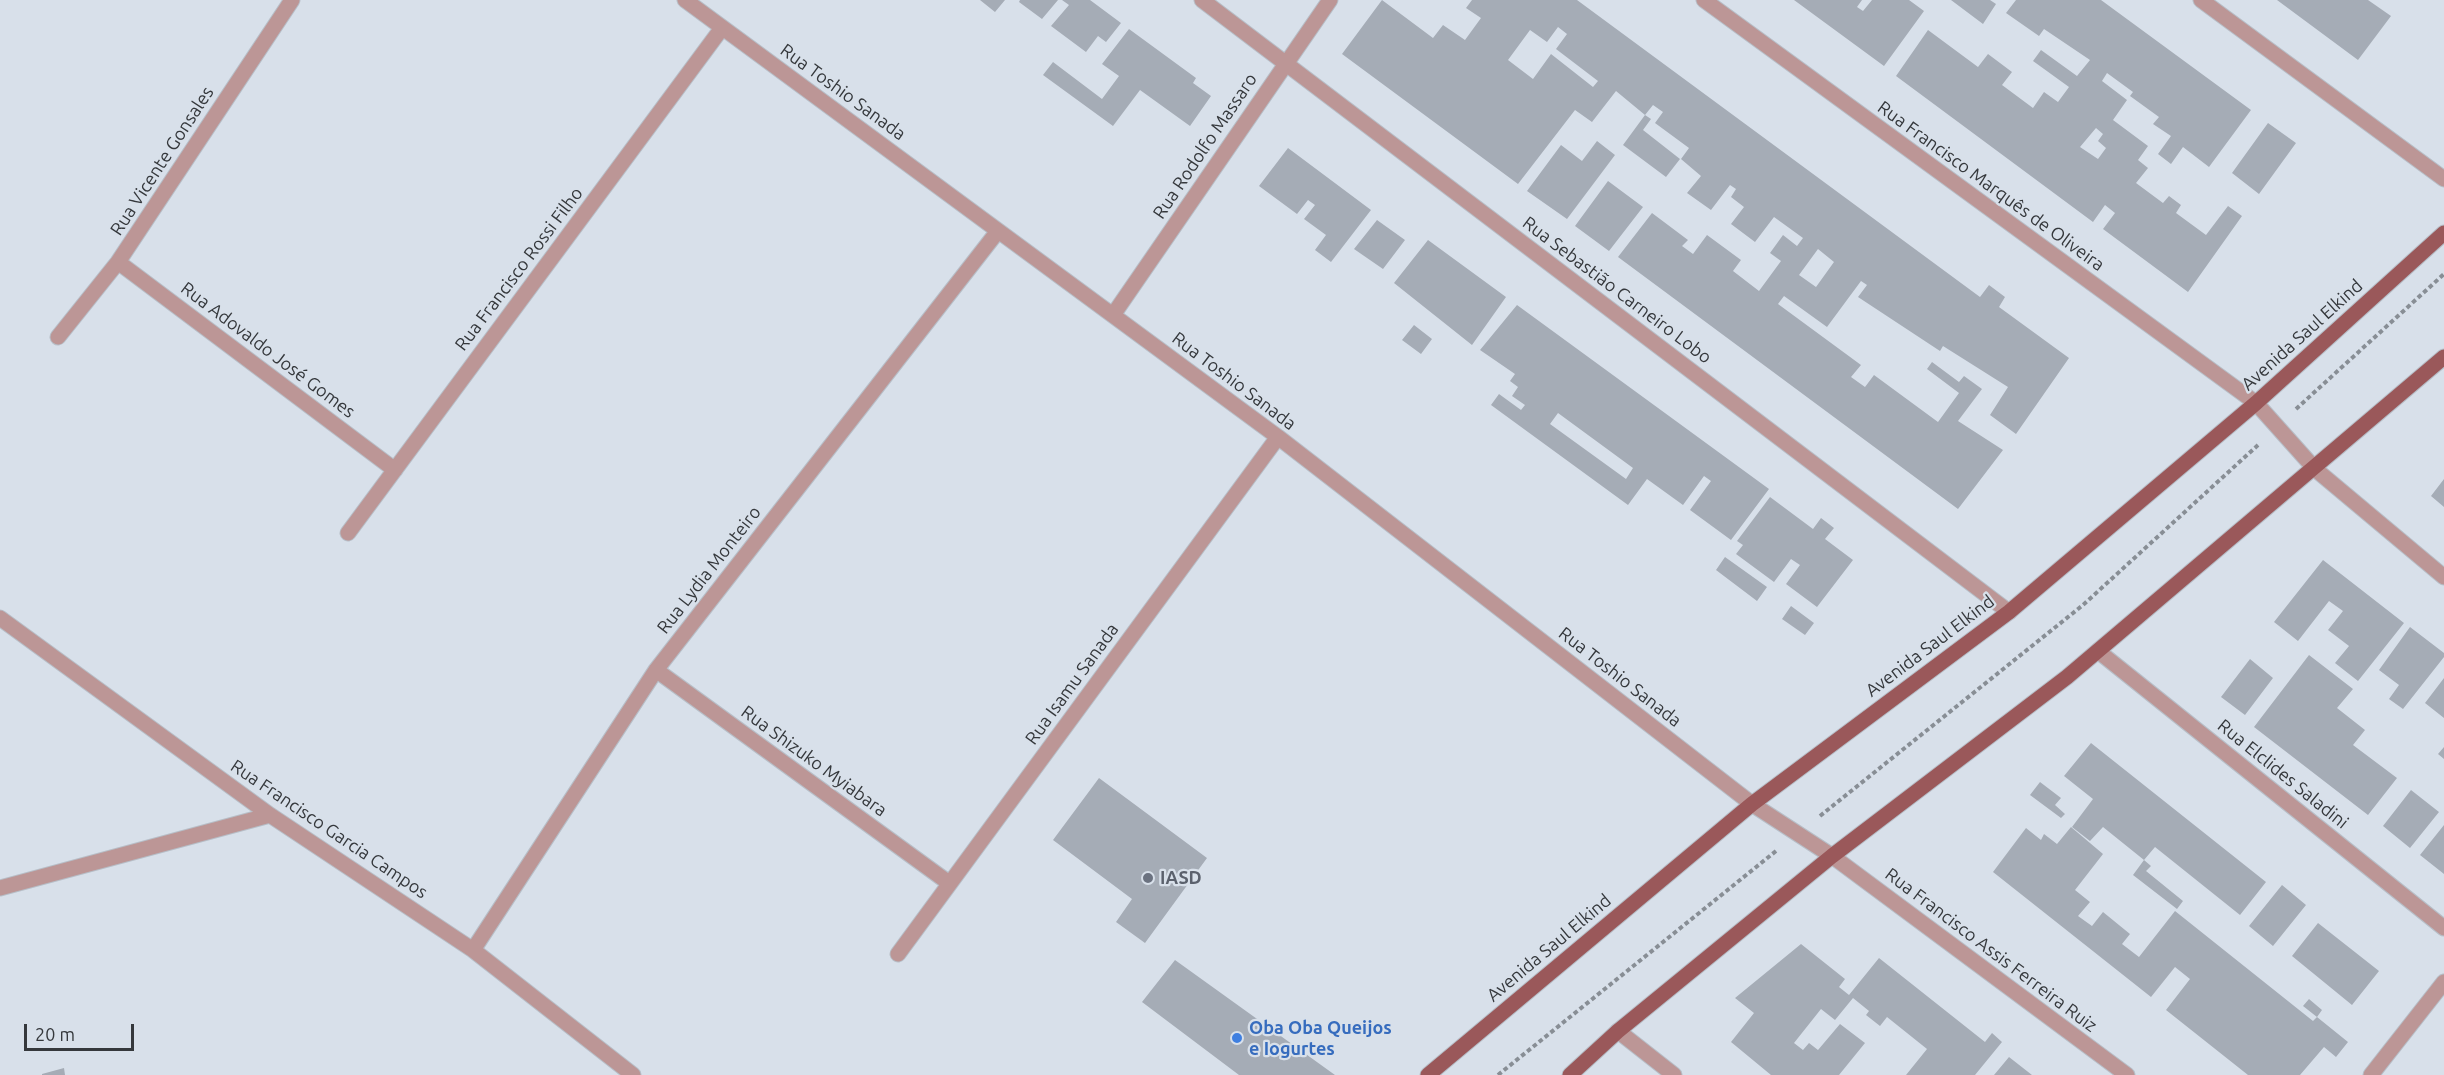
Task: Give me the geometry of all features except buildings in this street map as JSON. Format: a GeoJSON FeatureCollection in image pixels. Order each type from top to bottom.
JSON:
{"type":"FeatureCollection","features":[{"type":"Feature","properties":{"kind":"main road","name":"Avenida Saul Elkind"},"geometry":{"type":"LineString","coordinates":[[1428,1075],[1752,804],[2009,612],[2256,403],[2444,233]]}},
{"type":"Feature","properties":{"kind":"main road"},"geometry":{"type":"LineString","coordinates":[[1570,1075],[1618,1031],[1832,856],[2098,651],[2315,469],[2444,357]]}},
{"type":"Feature","properties":{"kind":"street","name":"Rua Vicente Gonsales"},"geometry":{"type":"LineString","coordinates":[[58,337],[118,262],[292,0]]}},
{"type":"Feature","properties":{"kind":"street","name":"Rua Toshio Sanada"},"geometry":{"type":"LineString","coordinates":[[685,0],[1278,437],[1752,804],[1797,834]]}},
{"type":"Feature","properties":{"kind":"street","name":"Rua Sebastião Carneiro Lobo"},"geometry":{"type":"LineString","coordinates":[[1202,0],[2009,612]]}},
{"type":"Feature","properties":{"kind":"street","name":"Rua Rodolfo Massaro"},"geometry":{"type":"LineString","coordinates":[[1113,315],[1330,0]]}},
{"type":"Feature","properties":{"kind":"street","name":"Rua Francisco Marquês de Oliveira"},"geometry":{"type":"LineString","coordinates":[[1704,0],[2256,403],[2315,469],[2444,577]]}},
{"type":"Feature","properties":{"kind":"street"},"geometry":{"type":"LineString","coordinates":[[2201,0],[2444,179]]}},
{"type":"Feature","properties":{"kind":"street","name":"Rua Francisco Rossi Filho"},"geometry":{"type":"LineString","coordinates":[[348,533],[722,28]]}},
{"type":"Feature","properties":{"kind":"street","name":"Rua Lydia Monteiro"},"geometry":{"type":"LineString","coordinates":[[473,950],[656,670],[998,231]]}},
{"type":"Feature","properties":{"kind":"street","name":"Rua Adovaldo José Gomes"},"geometry":{"type":"LineString","coordinates":[[118,262],[395,470]]}},
{"type":"Feature","properties":{"kind":"street","name":"Rua Isamu Sanada"},"geometry":{"type":"LineString","coordinates":[[898,954],[1278,437]]}},
{"type":"Feature","properties":{"kind":"street","name":"Rua Francisco Garcia Campos"},"geometry":{"type":"LineString","coordinates":[[0,618],[270,815],[473,950],[633,1075]]}},
{"type":"Feature","properties":{"kind":"street","name":"Rua Elclides Saladini"},"geometry":{"type":"LineString","coordinates":[[2098,651],[2444,928]]}},
{"type":"Feature","properties":{"kind":"street","name":"Rua Shizuko Myiabara"},"geometry":{"type":"LineString","coordinates":[[656,670],[949,883]]}},
{"type":"Feature","properties":{"kind":"street"},"geometry":{"type":"LineString","coordinates":[[0,888],[270,815]]}},
{"type":"Feature","properties":{"kind":"street","name":"Rua Francisco Assis Ferreira Ruiz"},"geometry":{"type":"LineString","coordinates":[[1797,834],[1832,856],[2127,1075]]}},
{"type":"Feature","properties":{"kind":"street"},"geometry":{"type":"LineString","coordinates":[[2371,1075],[2444,982]]}},
{"type":"Feature","properties":{"kind":"street"},"geometry":{"type":"LineString","coordinates":[[1618,1031],[1674,1075]]}},
{"type":"Feature","properties":{"kind":"path"},"geometry":{"type":"LineString","coordinates":[[1498,1075],[2083,605],[2444,274]]}},
{"type":"Feature","properties":{"kind":"place","name":"IASD"},"geometry":{"type":"Point","coordinates":[1148,878]}},
{"type":"Feature","properties":{"kind":"place","name":"Oba Oba Queijos e Iogurtes"},"geometry":{"type":"Point","coordinates":[1237,1038]}}]}
